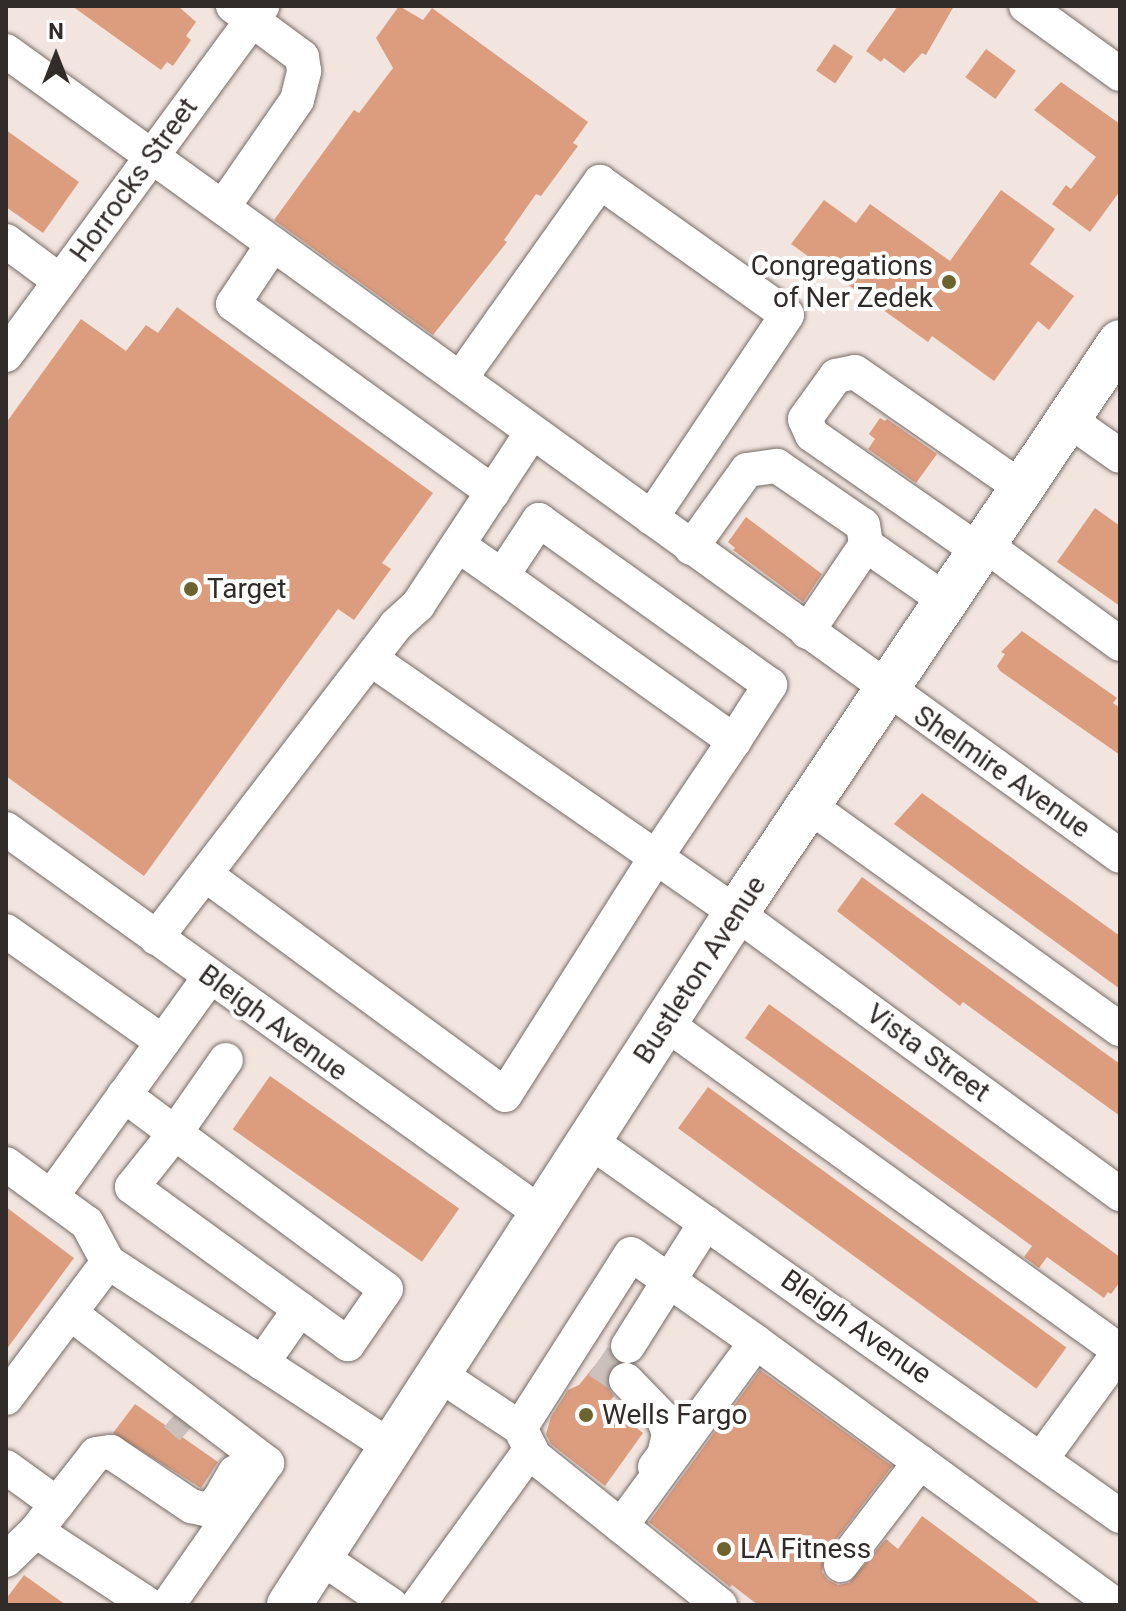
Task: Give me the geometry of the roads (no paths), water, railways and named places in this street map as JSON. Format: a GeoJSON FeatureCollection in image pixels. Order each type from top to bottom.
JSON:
{"type":"FeatureCollection","features":[{"type":"Feature","properties":{"kind":"main road","name":"Bustleton Avenue"},"geometry":{"type":"LineString","coordinates":[[289,1605],[736,913],[1120,342]]}},
{"type":"Feature","properties":{"kind":"street"},"geometry":{"type":"LineString","coordinates":[[1026,6],[1120,74]]}},
{"type":"Feature","properties":{"kind":"street"},"geometry":{"type":"LineString","coordinates":[[223,207],[297,100],[304,71],[302,57],[249,11]]}},
{"type":"Feature","properties":{"kind":"street","name":"Horrocks Street"},"geometry":{"type":"LineString","coordinates":[[6,355],[152,155],[249,11]]}},
{"type":"Feature","properties":{"kind":"street"},"geometry":{"type":"LineString","coordinates":[[6,51],[152,155]]}},
{"type":"Feature","properties":{"kind":"street","name":"Shelmire Avenue"},"geometry":{"type":"LineString","coordinates":[[152,155],[884,689],[1120,856]]}},
{"type":"Feature","properties":{"kind":"street"},"geometry":{"type":"LineString","coordinates":[[460,379],[600,182],[787,315],[651,518]]}},
{"type":"Feature","properties":{"kind":"street"},"geometry":{"type":"LineString","coordinates":[[6,241],[60,281]]}},
{"type":"Feature","properties":{"kind":"street"},"geometry":{"type":"LineString","coordinates":[[273,244],[233,304],[493,492]]}},
{"type":"Feature","properties":{"kind":"street"},"geometry":{"type":"LineString","coordinates":[[1022,488],[855,372],[836,376],[805,419],[812,435],[1120,644]]}},
{"type":"Feature","properties":{"kind":"street"},"geometry":{"type":"LineString","coordinates":[[1069,420],[1120,456]]}},
{"type":"Feature","properties":{"kind":"street"},"geometry":{"type":"LineString","coordinates":[[156,938],[396,625],[418,605],[532,432]]}},
{"type":"Feature","properties":{"kind":"street"},"geometry":{"type":"LineString","coordinates":[[691,548],[747,470],[777,466],[863,525],[866,545],[807,632]]}},
{"type":"Feature","properties":{"kind":"street"},"geometry":{"type":"LineString","coordinates":[[206,875],[505,1095],[770,685],[539,520],[502,576]]}},
{"type":"Feature","properties":{"kind":"street"},"geometry":{"type":"LineString","coordinates":[[458,545],[734,741]]}},
{"type":"Feature","properties":{"kind":"street"},"geometry":{"type":"LineString","coordinates":[[866,545],[945,600]]}},
{"type":"Feature","properties":{"kind":"street","name":"Vista Street"},"geometry":{"type":"LineString","coordinates":[[371,659],[736,913],[1120,1194]]}},
{"type":"Feature","properties":{"kind":"street"},"geometry":{"type":"LineString","coordinates":[[808,805],[1120,1029]]}},
{"type":"Feature","properties":{"kind":"street","name":"Bleigh Avenue"},"geometry":{"type":"LineString","coordinates":[[6,829],[209,978],[542,1214]]}},
{"type":"Feature","properties":{"kind":"street"},"geometry":{"type":"LineString","coordinates":[[6,931],[163,1042]]}},
{"type":"Feature","properties":{"kind":"street"},"geometry":{"type":"LineString","coordinates":[[51,1197],[209,978]]}},
{"type":"Feature","properties":{"kind":"street"},"geometry":{"type":"LineString","coordinates":[[665,1023],[1120,1351],[1042,1458]]}},
{"type":"Feature","properties":{"kind":"street"},"geometry":{"type":"LineString","coordinates":[[124,1095],[175,1133],[386,1289],[348,1344],[132,1187],[175,1133],[226,1060]]}},
{"type":"Feature","properties":{"kind":"street","name":"Bleigh Avenue"},"geometry":{"type":"LineString","coordinates":[[590,1141],[1120,1516]]}},
{"type":"Feature","properties":{"kind":"street"},"geometry":{"type":"LineString","coordinates":[[6,1164],[87,1223],[108,1262],[391,1447]]}},
{"type":"Feature","properties":{"kind":"street"},"geometry":{"type":"LineString","coordinates":[[418,1605],[525,1439],[600,1350],[669,1281],[706,1222]]}},
{"type":"Feature","properties":{"kind":"street"},"geometry":{"type":"LineString","coordinates":[[600,1350],[631,1254],[1116,1605]]}},
{"type":"Feature","properties":{"kind":"street"},"geometry":{"type":"LineString","coordinates":[[6,1398],[108,1262]]}},
{"type":"Feature","properties":{"kind":"street"},"geometry":{"type":"LineString","coordinates":[[262,1363],[300,1309]]}},
{"type":"Feature","properties":{"kind":"street"},"geometry":{"type":"LineString","coordinates":[[70,1313],[267,1463],[168,1605]]}},
{"type":"Feature","properties":{"kind":"street"},"geometry":{"type":"LineString","coordinates":[[617,1524],[756,1342]]}},
{"type":"Feature","properties":{"kind":"street"},"geometry":{"type":"LineString","coordinates":[[6,1560],[36,1531],[96,1454],[111,1452],[191,1506],[209,1510],[235,1474],[236,1458],[152,1395],[136,1365]]}},
{"type":"Feature","properties":{"kind":"street"},"geometry":{"type":"LineString","coordinates":[[437,1373],[525,1439],[617,1524],[720,1605]]}},
{"type":"Feature","properties":{"kind":"street"},"geometry":{"type":"LineString","coordinates":[[617,1524],[664,1455],[669,1442],[663,1418],[626,1380]]}},
{"type":"Feature","properties":{"kind":"street"},"geometry":{"type":"LineString","coordinates":[[841,1565],[920,1462]]}},
{"type":"Feature","properties":{"kind":"street"},"geometry":{"type":"LineString","coordinates":[[6,1467],[57,1504]]}},
{"type":"Feature","properties":{"kind":"street"},"geometry":{"type":"LineString","coordinates":[[36,1531],[134,1601]]}},
{"type":"Feature","properties":{"kind":"street"},"geometry":{"type":"LineString","coordinates":[[319,1556],[391,1605]]}},
{"type":"Feature","properties":{"kind":"tunnel"},"geometry":{"type":"LineString","coordinates":[[598,1361],[626,1380]]}},
{"type":"Feature","properties":{"kind":"tunnel"},"geometry":{"type":"LineString","coordinates":[[175,1414],[191,1428]]}},
{"type":"Feature","properties":{"kind":"place","name":"Congregations of Ner Zedek"},"geometry":{"type":"Point","coordinates":[949,282]}},
{"type":"Feature","properties":{"kind":"place","name":"Target"},"geometry":{"type":"Point","coordinates":[191,589]}},
{"type":"Feature","properties":{"kind":"place","name":"Wells Fargo"},"geometry":{"type":"Point","coordinates":[586,1415]}},
{"type":"Feature","properties":{"kind":"place","name":"LA Fitness"},"geometry":{"type":"Point","coordinates":[724,1549]}}]}
